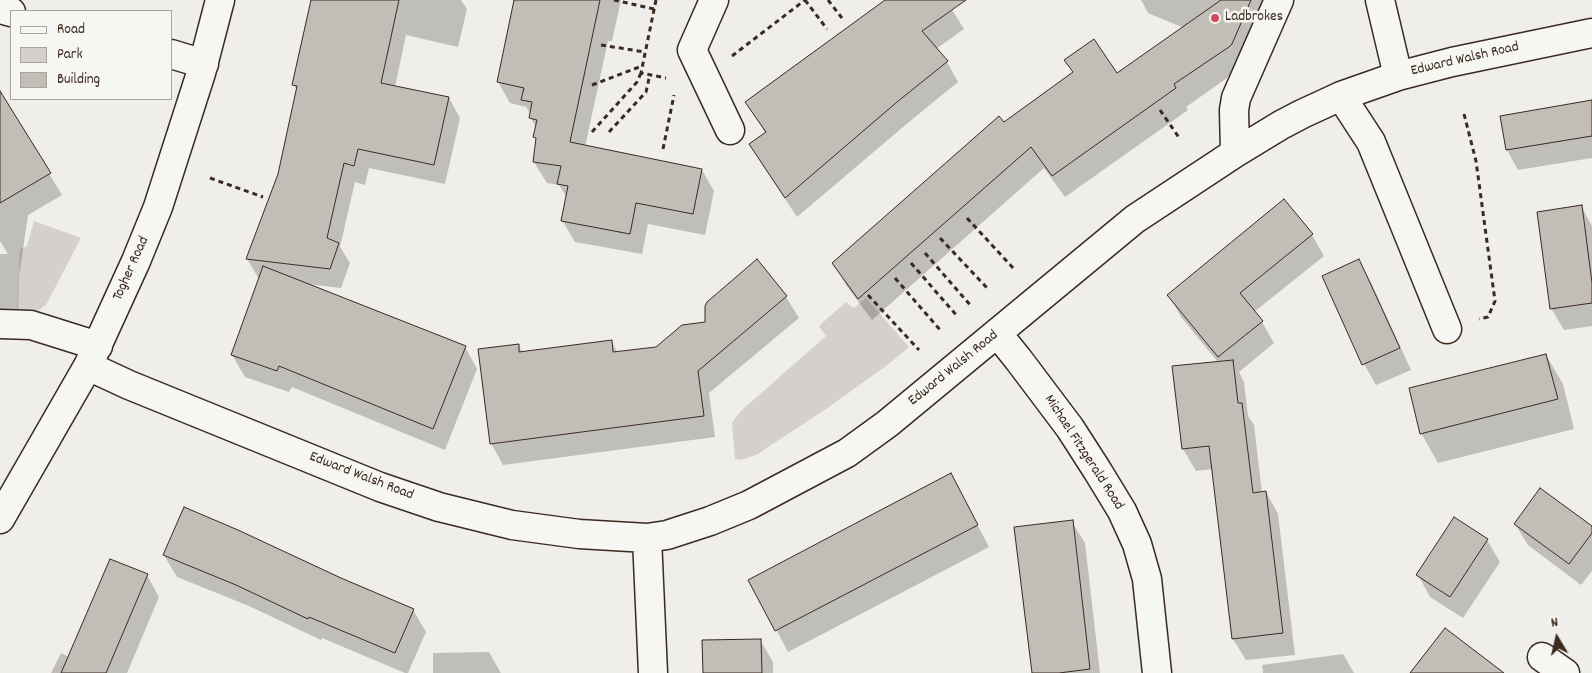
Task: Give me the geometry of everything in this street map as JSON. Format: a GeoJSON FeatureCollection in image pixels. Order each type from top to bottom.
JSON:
{"type":"FeatureCollection","features":[{"type":"Feature","properties":{"kind":"street","name":"Togher Road"},"geometry":{"type":"LineString","coordinates":[[0,519],[93,356],[136,261],[158,207],[204,64],[220,0]]}},
{"type":"Feature","properties":{"kind":"street"},"geometry":{"type":"LineString","coordinates":[[714,0],[692,50],[730,130]]}},
{"type":"Feature","properties":{"kind":"street"},"geometry":{"type":"LineString","coordinates":[[1235,153],[1234,110],[1236,98],[1279,0]]}},
{"type":"Feature","properties":{"kind":"street"},"geometry":{"type":"LineString","coordinates":[[1380,0],[1398,76]]}},
{"type":"Feature","properties":{"kind":"street","name":"Edward Walsh Road"},"geometry":{"type":"LineString","coordinates":[[0,324],[31,325],[93,356],[157,396],[371,483],[439,507],[512,525],[579,534],[647,538],[667,535],[687,530],[749,505],[848,454],[1135,220],[1235,153],[1302,114],[1341,96],[1398,76],[1452,62],[1592,33]]}},
{"type":"Feature","properties":{"kind":"street"},"geometry":{"type":"LineString","coordinates":[[172,54],[204,64]]}},
{"type":"Feature","properties":{"kind":"street"},"geometry":{"type":"LineString","coordinates":[[1341,96],[1371,142],[1447,329]]}},
{"type":"Feature","properties":{"kind":"street","name":"Michael Fitzgerald Road"},"geometry":{"type":"LineString","coordinates":[[997,333],[1070,428],[1122,511],[1137,544],[1147,579],[1157,673]]}},
{"type":"Feature","properties":{"kind":"street"},"geometry":{"type":"LineString","coordinates":[[647,538],[653,673]]}},
{"type":"Feature","properties":{"kind":"street"},"geometry":{"type":"LineString","coordinates":[[1542,656],[1565,673]]}},
{"type":"Feature","properties":{"kind":"path"},"geometry":{"type":"LineString","coordinates":[[614,0],[654,9]]}},
{"type":"Feature","properties":{"kind":"path"},"geometry":{"type":"LineString","coordinates":[[805,0],[827,29]]}},
{"type":"Feature","properties":{"kind":"path"},"geometry":{"type":"LineString","coordinates":[[828,0],[842,18]]}},
{"type":"Feature","properties":{"kind":"path"},"geometry":{"type":"LineString","coordinates":[[600,45],[645,52]]}},
{"type":"Feature","properties":{"kind":"path"},"geometry":{"type":"LineString","coordinates":[[592,85],[642,66]]}},
{"type":"Feature","properties":{"kind":"path"},"geometry":{"type":"LineString","coordinates":[[592,132],[637,82],[641,72]]}},
{"type":"Feature","properties":{"kind":"path"},"geometry":{"type":"LineString","coordinates":[[609,132],[646,92],[650,74]]}},
{"type":"Feature","properties":{"kind":"path"},"geometry":{"type":"LineString","coordinates":[[664,149],[675,91]]}},
{"type":"Feature","properties":{"kind":"path"},"geometry":{"type":"LineString","coordinates":[[1160,110],[1180,139]]}},
{"type":"Feature","properties":{"kind":"path"},"geometry":{"type":"LineString","coordinates":[[210,178],[263,197]]}},
{"type":"Feature","properties":{"kind":"path"},"geometry":{"type":"LineString","coordinates":[[967,218],[1014,269]]}},
{"type":"Feature","properties":{"kind":"path"},"geometry":{"type":"LineString","coordinates":[[940,238],[989,290]]}},
{"type":"Feature","properties":{"kind":"path"},"geometry":{"type":"LineString","coordinates":[[925,253],[971,306]]}},
{"type":"Feature","properties":{"kind":"path"},"geometry":{"type":"LineString","coordinates":[[911,263],[958,317]]}},
{"type":"Feature","properties":{"kind":"path"},"geometry":{"type":"LineString","coordinates":[[895,278],[941,331]]}},
{"type":"Feature","properties":{"kind":"path"},"geometry":{"type":"LineString","coordinates":[[868,295],[919,350]]}},
{"type":"Feature","properties":{"kind":"green space"},"geometry":{"type":"Polygon","coordinates":[[[34,221],[81,238],[46,305],[39,310],[17,314],[20,249],[27,246],[34,221]]]}},
{"type":"Feature","properties":{"kind":"green space"},"geometry":{"type":"Polygon","coordinates":[[[866,298],[909,347],[829,407],[756,455],[741,460],[735,459],[732,423],[736,417],[826,336],[819,326],[846,302],[854,308],[866,298]]]}},
{"type":"Feature","properties":{"kind":"building"},"geometry":{"type":"Polygon","coordinates":[[[311,0],[399,0],[381,83],[449,97],[434,165],[358,149],[354,166],[344,163],[327,238],[339,243],[330,269],[246,259],[278,174],[297,86],[292,85],[311,0]]]}},
{"type":"Feature","properties":{"kind":"building"},"geometry":{"type":"Polygon","coordinates":[[[514,0],[600,0],[570,142],[702,169],[693,214],[636,203],[630,234],[561,221],[568,186],[557,184],[561,166],[533,162],[536,138],[533,137],[537,120],[529,118],[532,102],[521,100],[524,88],[497,82],[514,0]]]}},
{"type":"Feature","properties":{"kind":"building"},"geometry":{"type":"Polygon","coordinates":[[[885,0],[966,0],[922,31],[948,61],[785,198],[749,144],[766,132],[745,102],[885,0]]]}},
{"type":"Feature","properties":{"kind":"building"},"geometry":{"type":"Polygon","coordinates":[[[1221,0],[1251,0],[1229,47],[1174,84],[1176,88],[1052,176],[1031,147],[858,299],[832,263],[999,116],[1004,122],[1073,72],[1064,60],[1094,39],[1117,73],[1221,0]]]}},
{"type":"Feature","properties":{"kind":"building"},"geometry":{"type":"Polygon","coordinates":[[[0,91],[51,173],[0,203],[0,91]]]}},
{"type":"Feature","properties":{"kind":"building"},"geometry":{"type":"Polygon","coordinates":[[[1592,100],[1592,136],[1506,150],[1500,116],[1592,100]]]}},
{"type":"Feature","properties":{"kind":"building"},"geometry":{"type":"Polygon","coordinates":[[[1284,199],[1313,234],[1240,293],[1263,321],[1218,357],[1167,295],[1284,199]]]}},
{"type":"Feature","properties":{"kind":"building"},"geometry":{"type":"Polygon","coordinates":[[[1582,205],[1592,283],[1592,303],[1550,309],[1537,212],[1582,205]]]}},
{"type":"Feature","properties":{"kind":"building"},"geometry":{"type":"Polygon","coordinates":[[[757,259],[787,296],[698,371],[704,416],[490,444],[478,349],[519,344],[519,352],[612,340],[613,352],[656,347],[682,325],[705,322],[705,306],[707,302],[757,259]]]}},
{"type":"Feature","properties":{"kind":"building"},"geometry":{"type":"Polygon","coordinates":[[[1359,259],[1400,348],[1362,365],[1322,276],[1359,259]]]}},
{"type":"Feature","properties":{"kind":"building"},"geometry":{"type":"Polygon","coordinates":[[[263,266],[466,346],[433,429],[279,366],[277,371],[231,355],[263,266]]]}},
{"type":"Feature","properties":{"kind":"building"},"geometry":{"type":"Polygon","coordinates":[[[1546,354],[1558,399],[1420,434],[1409,388],[1546,354]]]}},
{"type":"Feature","properties":{"kind":"building"},"geometry":{"type":"Polygon","coordinates":[[[1233,360],[1238,403],[1242,403],[1253,493],[1266,491],[1283,633],[1232,639],[1209,446],[1182,449],[1172,366],[1233,360]]]}},
{"type":"Feature","properties":{"kind":"building"},"geometry":{"type":"Polygon","coordinates":[[[951,473],[978,525],[775,631],[748,580],[951,473]]]}},
{"type":"Feature","properties":{"kind":"building"},"geometry":{"type":"Polygon","coordinates":[[[1540,488],[1592,526],[1592,533],[1569,564],[1514,524],[1540,488]]]}},
{"type":"Feature","properties":{"kind":"building"},"geometry":{"type":"Polygon","coordinates":[[[184,507],[414,609],[395,653],[309,617],[308,619],[236,585],[163,555],[184,507]]]}},
{"type":"Feature","properties":{"kind":"building"},"geometry":{"type":"Polygon","coordinates":[[[1454,517],[1488,539],[1450,597],[1416,575],[1454,517]]]}},
{"type":"Feature","properties":{"kind":"building"},"geometry":{"type":"Polygon","coordinates":[[[1073,520],[1090,669],[1059,673],[1032,673],[1014,527],[1073,520]]]}},
{"type":"Feature","properties":{"kind":"building"},"geometry":{"type":"Polygon","coordinates":[[[110,559],[148,574],[106,673],[61,673],[110,559]]]}},
{"type":"Feature","properties":{"kind":"building"},"geometry":{"type":"Polygon","coordinates":[[[1445,628],[1504,673],[1410,673],[1445,628]]]}},
{"type":"Feature","properties":{"kind":"building"},"geometry":{"type":"Polygon","coordinates":[[[761,639],[762,673],[703,673],[702,640],[761,639]]]}},
{"type":"Feature","properties":{"kind":"place","name":"Ladbrokes"},"geometry":{"type":"Point","coordinates":[1215,18]}}]}
